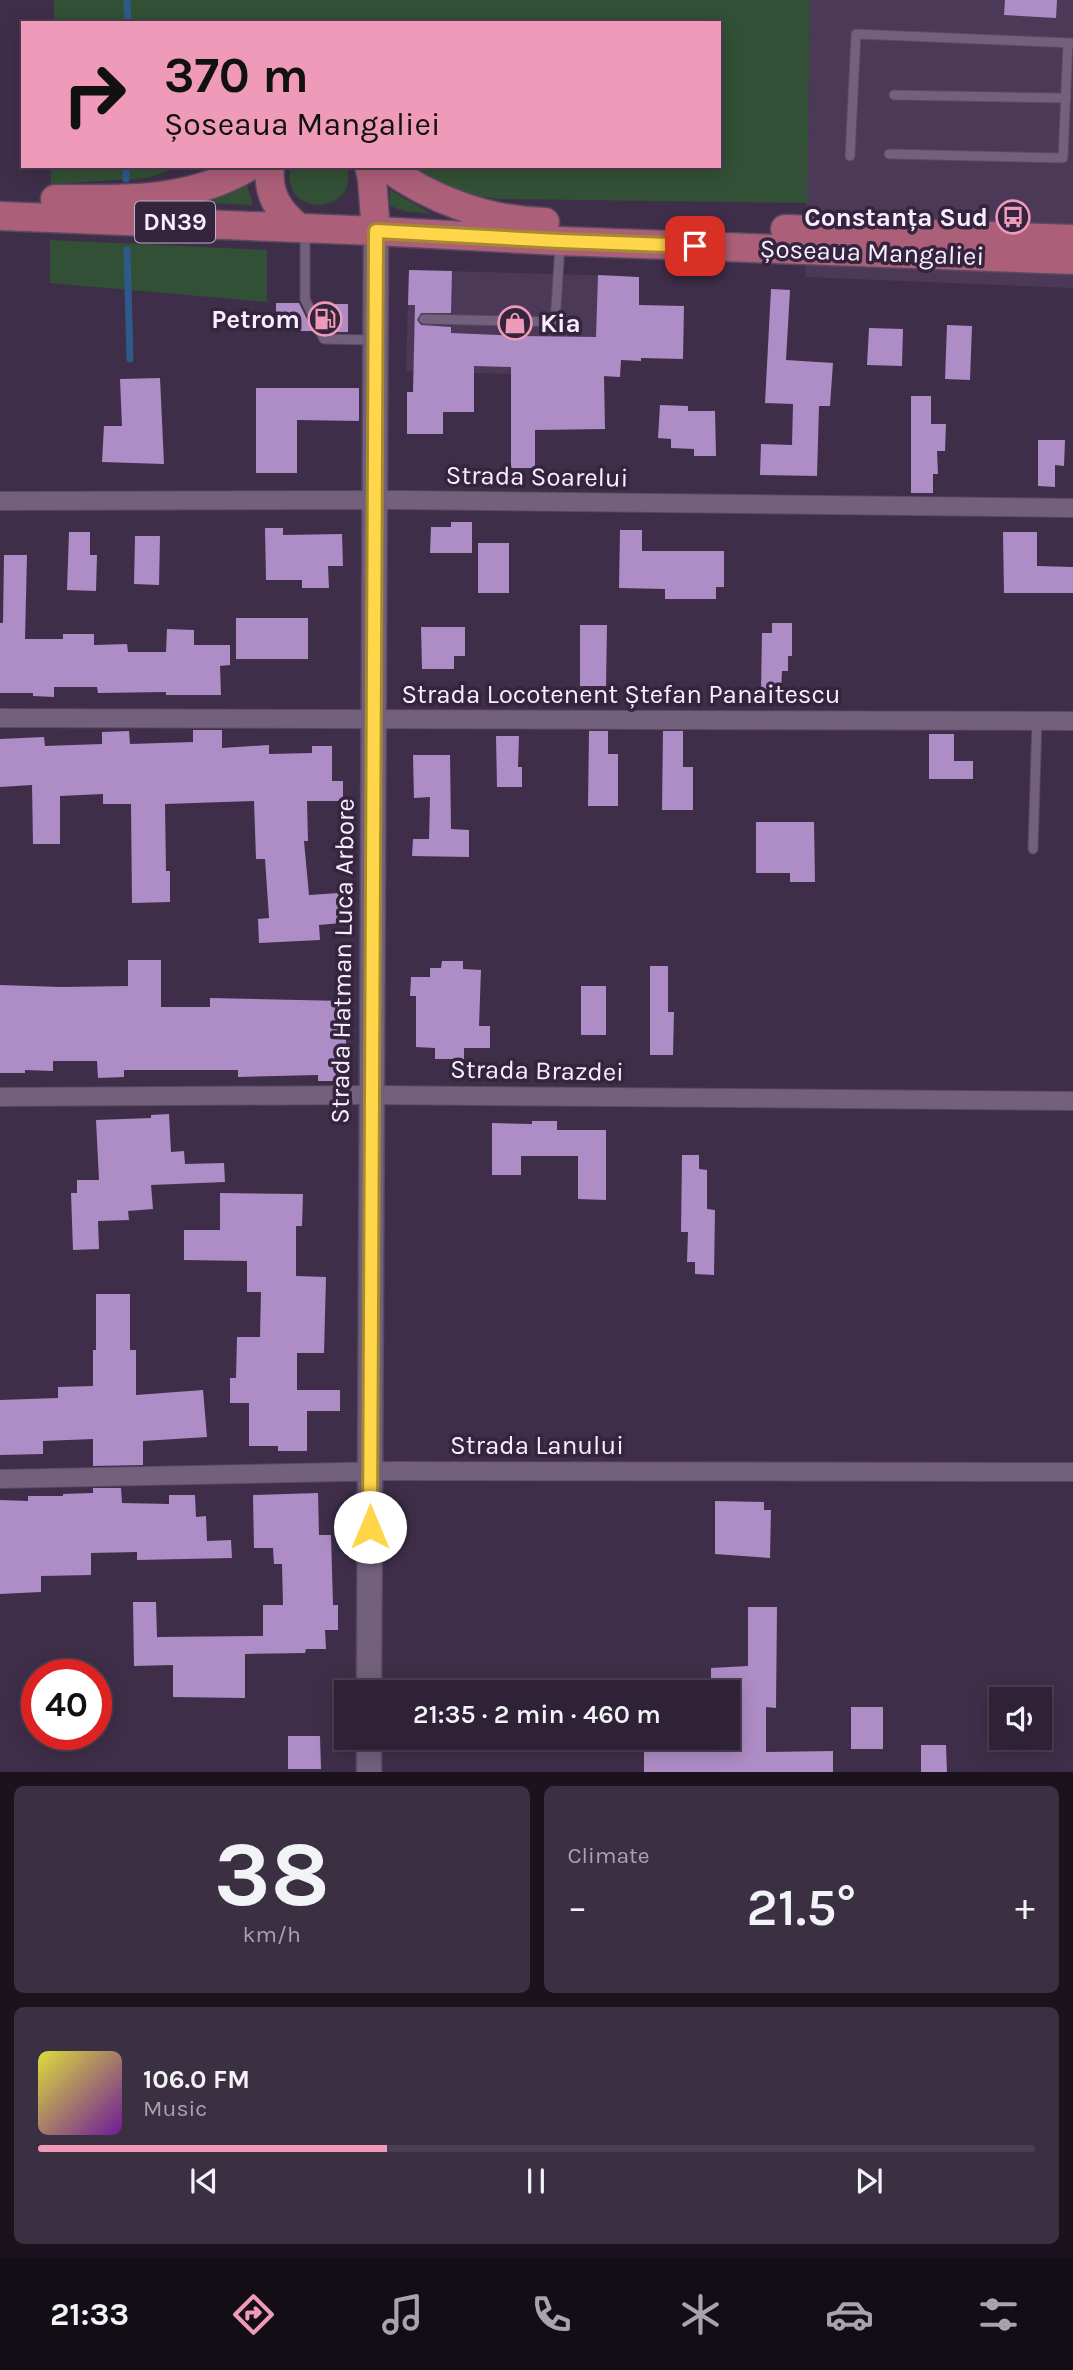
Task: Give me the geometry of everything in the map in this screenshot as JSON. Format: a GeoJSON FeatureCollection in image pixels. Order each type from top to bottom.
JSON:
{"type":"FeatureCollection","features":[{"type":"Feature","properties":{"kind":"main road","name":"DN39"},"geometry":{"type":"LineString","coordinates":[[0,197],[160,197],[209,186],[231,178],[247,168]]}},
{"type":"Feature","properties":{"kind":"main road"},"geometry":{"type":"LineString","coordinates":[[270,168],[271,195],[286,218],[302,228]]}},
{"type":"Feature","properties":{"kind":"main road"},"geometry":{"type":"LineString","coordinates":[[370,168],[373,179],[376,231]]}},
{"type":"Feature","properties":{"kind":"main road","name":"Șoseaua Mangaliei"},"geometry":{"type":"LineString","coordinates":[[388,168],[414,185],[456,204],[497,216],[532,222],[1073,239]]}},
{"type":"Feature","properties":{"kind":"main road","name":"Șoseaua Mangaliei"},"geometry":{"type":"LineString","coordinates":[[0,216],[1073,260]]}},
{"type":"Feature","properties":{"kind":"street","name":"Strada Hatman Luca Arbore"},"geometry":{"type":"LineString","coordinates":[[369,1680],[376,231]]}},
{"type":"Feature","properties":{"kind":"street","name":"Strada Soarelui"},"geometry":{"type":"LineString","coordinates":[[0,501],[376,501],[1073,508]]}},
{"type":"Feature","properties":{"kind":"street","name":"Strada Locotenent Ștefan Panaitescu"},"geometry":{"type":"LineString","coordinates":[[0,719],[1073,721]]}},
{"type":"Feature","properties":{"kind":"street","name":"Strada Brazdei"},"geometry":{"type":"LineString","coordinates":[[0,1097],[370,1095],[1073,1101]]}},
{"type":"Feature","properties":{"kind":"street","name":"Strada Lanului"},"geometry":{"type":"LineString","coordinates":[[0,1479],[370,1471],[1073,1472]]}},
{"type":"Feature","properties":{"kind":"street"},"geometry":{"type":"LineString","coordinates":[[369,1750],[369,1772]]}},
{"type":"Feature","properties":{"kind":"lane"},"geometry":{"type":"LineString","coordinates":[[849,156],[856,34],[1071,43],[1063,158],[889,154]]}},
{"type":"Feature","properties":{"kind":"lane"},"geometry":{"type":"LineString","coordinates":[[894,94],[1066,98]]}},
{"type":"Feature","properties":{"kind":"lane"},"geometry":{"type":"LineString","coordinates":[[302,228],[305,299],[324,339],[377,340]]}},
{"type":"Feature","properties":{"kind":"lane"},"geometry":{"type":"LineString","coordinates":[[424,319],[555,322],[560,241]]}},
{"type":"Feature","properties":{"kind":"lane"},"geometry":{"type":"LineString","coordinates":[[1033,849],[1037,721]]}},
{"type":"Feature","properties":{"kind":"shaded area"},"geometry":{"type":"Polygon","coordinates":[[[810,0],[1073,0],[1073,288],[805,277],[810,0]]]}},
{"type":"Feature","properties":{"kind":"shaded area"},"geometry":{"type":"Polygon","coordinates":[[[409,270],[624,276],[620,377],[406,371],[409,270]]]}},
{"type":"Feature","properties":{"kind":"green space"},"geometry":{"type":"Polygon","coordinates":[[[54,0],[810,0],[807,203],[499,199],[452,191],[433,182],[414,168],[721,168],[721,21],[54,21],[54,0]]]}},
{"type":"Feature","properties":{"kind":"green space"},"geometry":{"type":"Polygon","coordinates":[[[51,168],[177,168],[148,178],[51,184],[51,168]]]}},
{"type":"Feature","properties":{"kind":"green space"},"geometry":{"type":"Polygon","coordinates":[[[291,168],[346,168],[348,182],[343,194],[333,202],[320,205],[307,203],[296,196],[290,184],[291,168]]]}},
{"type":"Feature","properties":{"kind":"green space"},"geometry":{"type":"Polygon","coordinates":[[[245,179],[253,205],[188,202],[245,179]]]}},
{"type":"Feature","properties":{"kind":"green space"},"geometry":{"type":"Polygon","coordinates":[[[390,190],[432,214],[404,211],[390,206],[390,190]]]}},
{"type":"Feature","properties":{"kind":"green space"},"geometry":{"type":"Polygon","coordinates":[[[50,240],[267,250],[267,302],[50,283],[50,240]]]}},
{"type":"Feature","properties":{"kind":"building"},"geometry":{"type":"Polygon","coordinates":[[[1005,0],[1057,0],[1056,18],[1004,15],[1005,0]]]}},
{"type":"Feature","properties":{"kind":"building"},"geometry":{"type":"Polygon","coordinates":[[[409,270],[452,271],[451,313],[421,313],[417,320],[421,325],[451,327],[451,333],[520,336],[596,337],[598,275],[639,277],[639,305],[684,306],[683,359],[621,360],[620,377],[604,376],[605,429],[535,430],[535,468],[511,468],[511,367],[474,366],[474,412],[443,412],[443,434],[407,434],[407,392],[413,392],[415,305],[408,305],[409,270]]]}},
{"type":"Feature","properties":{"kind":"building"},"geometry":{"type":"Polygon","coordinates":[[[771,289],[790,290],[786,360],[833,363],[830,406],[819,406],[817,476],[760,475],[761,444],[792,445],[793,404],[765,403],[771,289]]]}},
{"type":"Feature","properties":{"kind":"building"},"geometry":{"type":"Polygon","coordinates":[[[276,303],[299,303],[313,331],[276,331],[276,303]]]}},
{"type":"Feature","properties":{"kind":"building"},"geometry":{"type":"Polygon","coordinates":[[[315,304],[348,304],[348,332],[328,332],[315,304]]]}},
{"type":"Feature","properties":{"kind":"building"},"geometry":{"type":"Polygon","coordinates":[[[947,325],[972,326],[970,380],[945,379],[947,325]]]}},
{"type":"Feature","properties":{"kind":"building"},"geometry":{"type":"Polygon","coordinates":[[[869,328],[903,329],[902,366],[867,365],[869,328]]]}},
{"type":"Feature","properties":{"kind":"building"},"geometry":{"type":"Polygon","coordinates":[[[160,378],[164,464],[102,462],[104,426],[122,426],[120,379],[160,378]]]}},
{"type":"Feature","properties":{"kind":"building"},"geometry":{"type":"Polygon","coordinates":[[[256,388],[359,388],[359,421],[297,420],[297,473],[256,473],[256,388]]]}},
{"type":"Feature","properties":{"kind":"building"},"geometry":{"type":"Polygon","coordinates":[[[911,396],[931,396],[931,424],[946,424],[945,451],[937,451],[938,474],[933,474],[933,493],[911,493],[911,396]]]}},
{"type":"Feature","properties":{"kind":"building"},"geometry":{"type":"Polygon","coordinates":[[[660,405],[688,406],[688,411],[715,411],[716,456],[694,456],[694,449],[671,448],[671,439],[658,438],[660,405]]]}},
{"type":"Feature","properties":{"kind":"building"},"geometry":{"type":"Polygon","coordinates":[[[1038,440],[1065,440],[1064,466],[1055,465],[1055,487],[1038,486],[1038,440]]]}},
{"type":"Feature","properties":{"kind":"building"},"geometry":{"type":"Polygon","coordinates":[[[451,522],[472,522],[472,553],[430,553],[431,527],[451,527],[451,522]]]}},
{"type":"Feature","properties":{"kind":"building"},"geometry":{"type":"Polygon","coordinates":[[[265,528],[283,528],[283,535],[342,534],[343,566],[328,566],[329,588],[302,588],[302,580],[266,580],[265,528]]]}},
{"type":"Feature","properties":{"kind":"building"},"geometry":{"type":"Polygon","coordinates":[[[620,530],[642,530],[642,551],[724,551],[724,587],[716,587],[716,599],[665,599],[665,589],[619,588],[620,530]]]}},
{"type":"Feature","properties":{"kind":"building"},"geometry":{"type":"Polygon","coordinates":[[[69,532],[90,532],[90,555],[97,555],[96,591],[67,590],[69,532]]]}},
{"type":"Feature","properties":{"kind":"building"},"geometry":{"type":"Polygon","coordinates":[[[1003,532],[1037,532],[1037,566],[1073,567],[1073,593],[1004,593],[1003,532]]]}},
{"type":"Feature","properties":{"kind":"building"},"geometry":{"type":"Polygon","coordinates":[[[135,536],[160,536],[159,585],[134,584],[135,536]]]}},
{"type":"Feature","properties":{"kind":"building"},"geometry":{"type":"Polygon","coordinates":[[[478,543],[509,543],[509,593],[478,593],[478,543]]]}},
{"type":"Feature","properties":{"kind":"building"},"geometry":{"type":"Polygon","coordinates":[[[4,555],[27,555],[25,639],[63,639],[63,634],[94,634],[94,645],[127,644],[128,652],[166,652],[167,629],[194,630],[194,645],[230,645],[230,665],[220,666],[221,695],[166,695],[166,692],[98,693],[97,687],[54,687],[54,697],[33,696],[33,693],[0,693],[4,555]]]}},
{"type":"Feature","properties":{"kind":"building"},"geometry":{"type":"Polygon","coordinates":[[[236,618],[308,618],[308,659],[236,659],[236,618]]]}},
{"type":"Feature","properties":{"kind":"building"},"geometry":{"type":"Polygon","coordinates":[[[772,623],[792,623],[792,656],[788,656],[788,671],[782,671],[781,691],[761,691],[762,633],[772,633],[772,623]]]}},
{"type":"Feature","properties":{"kind":"building"},"geometry":{"type":"Polygon","coordinates":[[[580,625],[607,625],[606,686],[580,686],[580,625]]]}},
{"type":"Feature","properties":{"kind":"building"},"geometry":{"type":"Polygon","coordinates":[[[421,627],[465,627],[465,656],[454,656],[454,669],[422,669],[421,627]]]}},
{"type":"Feature","properties":{"kind":"building"},"geometry":{"type":"Polygon","coordinates":[[[193,730],[222,730],[222,748],[269,745],[269,754],[312,753],[312,746],[332,746],[332,781],[343,781],[343,801],[307,801],[308,841],[304,841],[309,895],[339,893],[341,923],[319,925],[320,940],[259,943],[258,919],[269,918],[265,859],[256,859],[254,801],[165,804],[166,871],[170,871],[170,902],[132,903],[131,804],[103,804],[103,794],[60,796],[60,844],[33,844],[32,785],[0,787],[0,739],[44,737],[45,746],[102,744],[102,732],[129,731],[130,744],[193,742],[193,730]]]}},
{"type":"Feature","properties":{"kind":"building"},"geometry":{"type":"Polygon","coordinates":[[[589,731],[608,731],[608,754],[618,754],[618,806],[588,806],[589,731]]]}},
{"type":"Feature","properties":{"kind":"building"},"geometry":{"type":"Polygon","coordinates":[[[663,731],[683,731],[683,767],[693,767],[693,810],[662,810],[663,731]]]}},
{"type":"Feature","properties":{"kind":"building"},"geometry":{"type":"Polygon","coordinates":[[[929,734],[954,734],[954,761],[973,761],[973,779],[929,779],[929,734]]]}},
{"type":"Feature","properties":{"kind":"building"},"geometry":{"type":"Polygon","coordinates":[[[496,736],[519,736],[518,767],[522,767],[522,787],[497,787],[496,736]]]}},
{"type":"Feature","properties":{"kind":"building"},"geometry":{"type":"Polygon","coordinates":[[[413,755],[450,755],[451,829],[469,830],[469,857],[412,856],[413,839],[429,839],[430,797],[414,798],[413,755]]]}},
{"type":"Feature","properties":{"kind":"building"},"geometry":{"type":"Polygon","coordinates":[[[756,822],[814,822],[815,882],[790,882],[790,873],[756,873],[756,822]]]}},
{"type":"Feature","properties":{"kind":"building"},"geometry":{"type":"Polygon","coordinates":[[[128,960],[161,960],[161,1007],[210,1007],[210,998],[344,1001],[348,1081],[318,1081],[318,1075],[238,1077],[238,1070],[124,1070],[124,1077],[98,1078],[97,1061],[53,1061],[53,1071],[0,1073],[0,985],[128,986],[128,960]]]}},
{"type":"Feature","properties":{"kind":"building"},"geometry":{"type":"Polygon","coordinates":[[[442,961],[463,961],[463,969],[481,970],[479,1026],[490,1026],[490,1048],[464,1048],[464,1059],[435,1059],[435,1048],[416,1047],[416,996],[410,996],[411,977],[430,977],[430,968],[441,968],[442,961]]]}},
{"type":"Feature","properties":{"kind":"building"},"geometry":{"type":"Polygon","coordinates":[[[650,966],[668,966],[668,1012],[674,1012],[673,1055],[650,1055],[650,966]]]}},
{"type":"Feature","properties":{"kind":"building"},"geometry":{"type":"Polygon","coordinates":[[[581,986],[606,986],[606,1035],[581,1035],[581,986]]]}},
{"type":"Feature","properties":{"kind":"building"},"geometry":{"type":"Polygon","coordinates":[[[169,1114],[171,1152],[184,1151],[185,1164],[224,1163],[225,1182],[151,1185],[153,1209],[128,1211],[129,1220],[98,1221],[99,1249],[73,1250],[71,1193],[77,1193],[77,1180],[99,1180],[96,1120],[151,1118],[151,1115],[169,1114]]]}},
{"type":"Feature","properties":{"kind":"building"},"geometry":{"type":"Polygon","coordinates":[[[532,1121],[557,1121],[557,1130],[606,1130],[606,1200],[578,1199],[578,1156],[521,1156],[521,1175],[492,1175],[492,1123],[532,1124],[532,1121]]]}},
{"type":"Feature","properties":{"kind":"building"},"geometry":{"type":"Polygon","coordinates":[[[682,1155],[699,1155],[699,1169],[707,1170],[707,1209],[715,1210],[714,1275],[695,1274],[695,1262],[687,1262],[688,1232],[681,1232],[682,1155]]]}},
{"type":"Feature","properties":{"kind":"building"},"geometry":{"type":"Polygon","coordinates":[[[220,1193],[303,1194],[302,1226],[296,1226],[296,1276],[326,1277],[324,1353],[297,1353],[297,1390],[340,1390],[340,1411],[307,1411],[307,1451],[278,1451],[278,1446],[249,1446],[249,1403],[230,1403],[230,1378],[236,1378],[237,1337],[260,1337],[261,1292],[247,1292],[247,1261],[184,1260],[184,1230],[220,1230],[220,1193]]]}},
{"type":"Feature","properties":{"kind":"building"},"geometry":{"type":"Polygon","coordinates":[[[96,1294],[130,1294],[130,1350],[136,1350],[136,1395],[203,1390],[207,1437],[143,1441],[143,1465],[93,1466],[93,1439],[43,1441],[43,1454],[0,1455],[0,1400],[58,1398],[58,1387],[93,1386],[96,1294]]]}},
{"type":"Feature","properties":{"kind":"building"},"geometry":{"type":"Polygon","coordinates":[[[93,1488],[121,1488],[122,1503],[169,1504],[169,1495],[195,1495],[196,1517],[206,1516],[207,1541],[231,1540],[232,1558],[137,1560],[137,1552],[91,1553],[91,1575],[41,1576],[41,1592],[0,1594],[0,1500],[28,1501],[28,1496],[93,1493],[93,1488]]]}},
{"type":"Feature","properties":{"kind":"building"},"geometry":{"type":"Polygon","coordinates":[[[318,1493],[319,1535],[331,1535],[333,1605],[338,1605],[338,1630],[325,1630],[326,1649],[306,1649],[305,1653],[245,1654],[245,1698],[173,1697],[173,1665],[134,1666],[133,1602],[156,1602],[157,1637],[263,1636],[263,1605],[283,1605],[282,1564],[274,1564],[273,1548],[254,1548],[253,1495],[318,1493]]]}},
{"type":"Feature","properties":{"kind":"building"},"geometry":{"type":"Polygon","coordinates":[[[715,1501],[764,1502],[764,1510],[771,1510],[770,1558],[715,1554],[715,1501]]]}},
{"type":"Feature","properties":{"kind":"building"},"geometry":{"type":"Polygon","coordinates":[[[748,1607],[777,1607],[776,1708],[766,1707],[766,1752],[833,1751],[833,1772],[644,1772],[644,1750],[740,1750],[740,1680],[711,1680],[711,1668],[748,1666],[748,1607]]]}},
{"type":"Feature","properties":{"kind":"building"},"geometry":{"type":"Polygon","coordinates":[[[851,1707],[883,1707],[883,1749],[851,1749],[851,1707]]]}},
{"type":"Feature","properties":{"kind":"building"},"geometry":{"type":"Polygon","coordinates":[[[288,1736],[320,1736],[321,1769],[288,1769],[288,1736]]]}},
{"type":"Feature","properties":{"kind":"building"},"geometry":{"type":"Polygon","coordinates":[[[921,1745],[946,1745],[947,1772],[921,1772],[921,1745]]]}},
{"type":"Feature","properties":{"kind":"waterway"},"geometry":{"type":"LineString","coordinates":[[127,0],[128,21]]}},
{"type":"Feature","properties":{"kind":"waterway"},"geometry":{"type":"LineString","coordinates":[[126,168],[126,179]]}},
{"type":"Feature","properties":{"kind":"waterway"},"geometry":{"type":"LineString","coordinates":[[127,250],[130,359]]}},
{"type":"Feature","properties":{"kind":"place","name":"Constanța Sud"},"geometry":{"type":"Point","coordinates":[1013,217]}},
{"type":"Feature","properties":{"kind":"place","name":"Petrom"},"geometry":{"type":"Point","coordinates":[325,319]}},
{"type":"Feature","properties":{"kind":"place","name":"Kia"},"geometry":{"type":"Point","coordinates":[515,323]}},
{"type":"Feature","properties":{"kind":"route"},"geometry":{"type":"LineString","coordinates":[[370,1527],[376,231],[695,246]]}}]}
